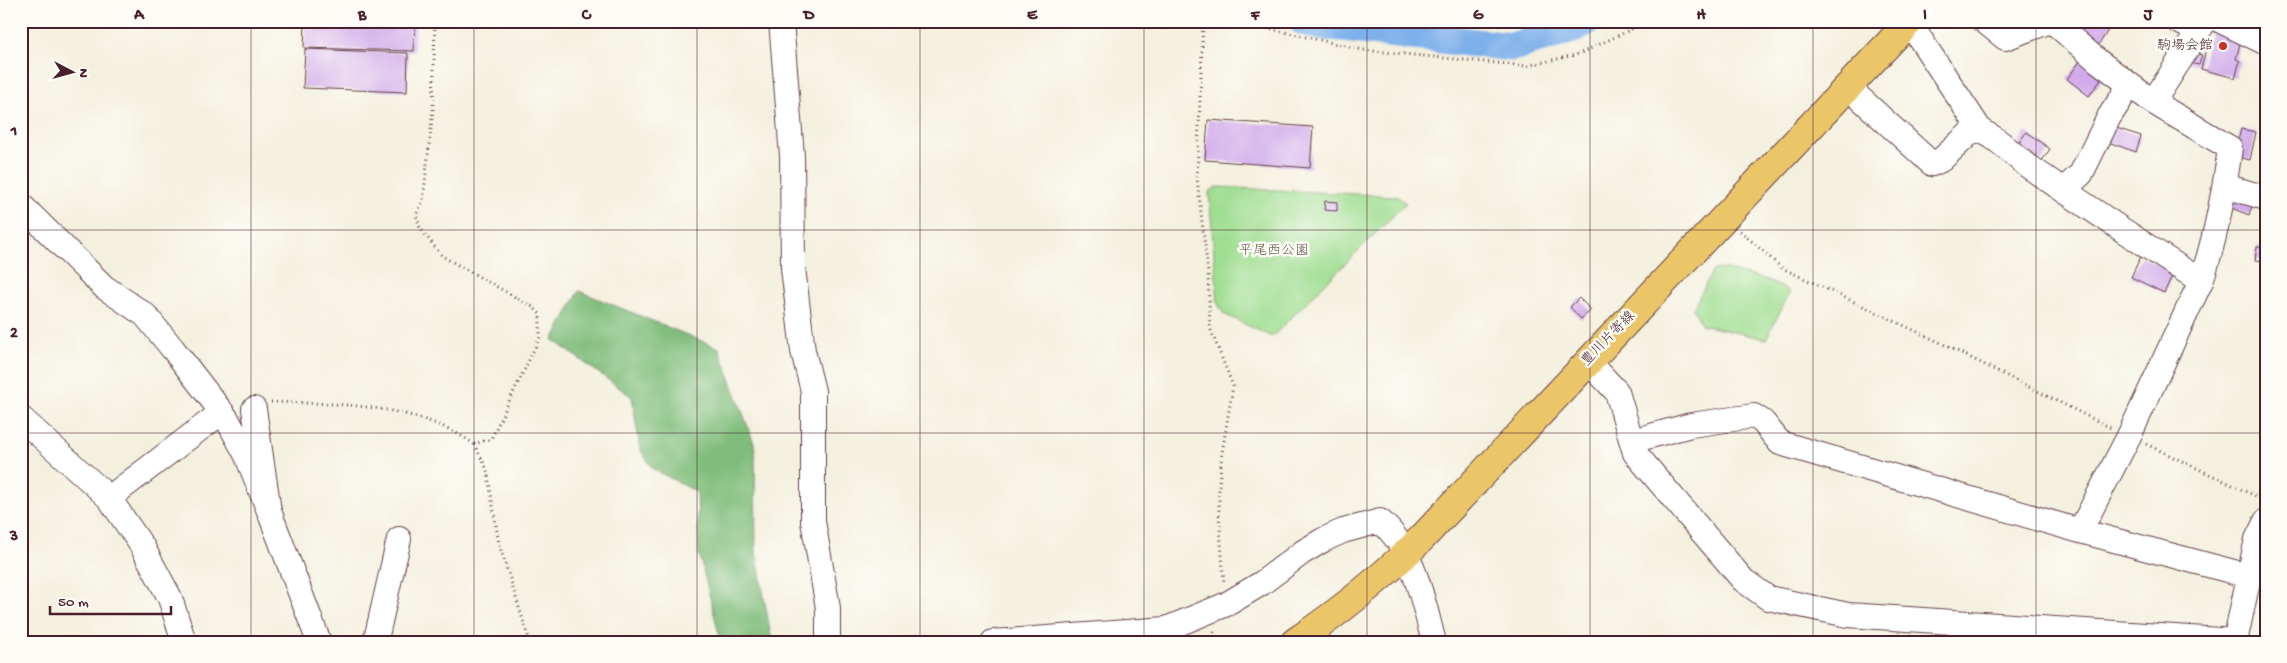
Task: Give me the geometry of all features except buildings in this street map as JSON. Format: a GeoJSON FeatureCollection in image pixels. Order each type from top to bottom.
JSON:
{"type":"FeatureCollection","features":[{"type":"Feature","properties":{"kind":"main road","name":"豊川片寄線"},"geometry":{"type":"LineString","coordinates":[[1295,642],[1325,622],[1405,555],[1910,22]]}},
{"type":"Feature","properties":{"kind":"street"},"geometry":{"type":"LineString","coordinates":[[781,21],[792,156],[793,268],[804,351],[813,391],[813,521],[828,608],[828,642]]}},
{"type":"Feature","properties":{"kind":"street"},"geometry":{"type":"LineString","coordinates":[[1984,21],[2005,38],[2051,21],[2098,61],[2153,102],[2230,148],[2225,186],[2210,254],[2201,281],[2128,436],[2080,531]]}},
{"type":"Feature","properties":{"kind":"street"},"geometry":{"type":"LineString","coordinates":[[2221,21],[2266,43]]}},
{"type":"Feature","properties":{"kind":"street"},"geometry":{"type":"LineString","coordinates":[[1910,22],[1982,131]]}},
{"type":"Feature","properties":{"kind":"street"},"geometry":{"type":"LineString","coordinates":[[2153,102],[2194,25]]}},
{"type":"Feature","properties":{"kind":"street"},"geometry":{"type":"LineString","coordinates":[[2063,190],[2081,174],[2109,117],[2130,84]]}},
{"type":"Feature","properties":{"kind":"street"},"geometry":{"type":"LineString","coordinates":[[1849,88],[1932,164],[1941,160],[1970,132],[1975,130],[1982,131],[2015,157],[2130,237],[2201,281]]}},
{"type":"Feature","properties":{"kind":"street"},"geometry":{"type":"LineString","coordinates":[[2225,186],[2266,198]]}},
{"type":"Feature","properties":{"kind":"street"},"geometry":{"type":"LineString","coordinates":[[21,205],[104,287],[145,315],[225,416],[246,454],[319,642]]}},
{"type":"Feature","properties":{"kind":"street"},"geometry":{"type":"LineString","coordinates":[[1588,361],[1617,392],[1635,453],[1743,580],[1768,598],[1848,615],[2235,642],[2257,540],[2266,521]]}},
{"type":"Feature","properties":{"kind":"street"},"geometry":{"type":"LineString","coordinates":[[109,498],[225,416],[261,405],[269,510]]}},
{"type":"Feature","properties":{"kind":"street"},"geometry":{"type":"LineString","coordinates":[[1632,441],[1691,425],[1754,416],[1763,422],[1780,444],[2080,531],[2249,576]]}},
{"type":"Feature","properties":{"kind":"street"},"geometry":{"type":"LineString","coordinates":[[21,418],[109,498],[142,546],[170,598],[184,642]]}},
{"type":"Feature","properties":{"kind":"street"},"geometry":{"type":"LineString","coordinates":[[993,642],[1166,629],[1227,604],[1262,583],[1303,552],[1323,540],[1343,531],[1380,521],[1394,532],[1405,555],[1422,595],[1434,642]]}},
{"type":"Feature","properties":{"kind":"street"},"geometry":{"type":"LineString","coordinates":[[374,642],[399,539]]}},
{"type":"Feature","properties":{"kind":"path"},"geometry":{"type":"LineString","coordinates":[[435,21],[434,109],[423,201],[416,215],[420,228],[442,256],[533,307],[540,314],[541,320],[540,337],[491,439],[474,444]]}},
{"type":"Feature","properties":{"kind":"path"},"geometry":{"type":"LineString","coordinates":[[1203,21],[1197,178],[1208,273],[1210,328],[1233,386],[1219,484],[1222,575],[1227,604],[1210,642]]}},
{"type":"Feature","properties":{"kind":"path"},"geometry":{"type":"LineString","coordinates":[[1237,21],[1363,50],[1526,66],[1579,54],[1630,30],[1641,21]]}},
{"type":"Feature","properties":{"kind":"path"},"geometry":{"type":"LineString","coordinates":[[1725,217],[1782,268],[2266,501]]}},
{"type":"Feature","properties":{"kind":"path"},"geometry":{"type":"LineString","coordinates":[[261,405],[377,408],[422,418],[456,432],[474,444],[487,469],[499,544],[530,642]]}},
{"type":"Feature","properties":{"kind":"green space","name":"平尾西公園"},"geometry":{"type":"Polygon","coordinates":[[[1216,187],[1396,196],[1406,203],[1272,337],[1224,314],[1218,304],[1209,192],[1216,187]]]}},
{"type":"Feature","properties":{"kind":"green space"},"geometry":{"type":"Polygon","coordinates":[[[1725,269],[1767,280],[1790,292],[1766,339],[1702,325],[1693,309],[1713,270],[1725,269]]]}},
{"type":"Feature","properties":{"kind":"green space"},"geometry":{"type":"Polygon","coordinates":[[[579,291],[719,348],[755,446],[756,552],[772,642],[721,642],[699,554],[697,492],[653,469],[640,449],[632,397],[553,340],[579,291]]]}},
{"type":"Feature","properties":{"kind":"waterway"},"geometry":{"type":"LineString","coordinates":[[1303,21],[1316,25],[1512,47],[1576,28],[1587,21]]}},
{"type":"Feature","properties":{"kind":"place","name":"駒場会館"},"geometry":{"type":"Point","coordinates":[2223,46]}}]}
